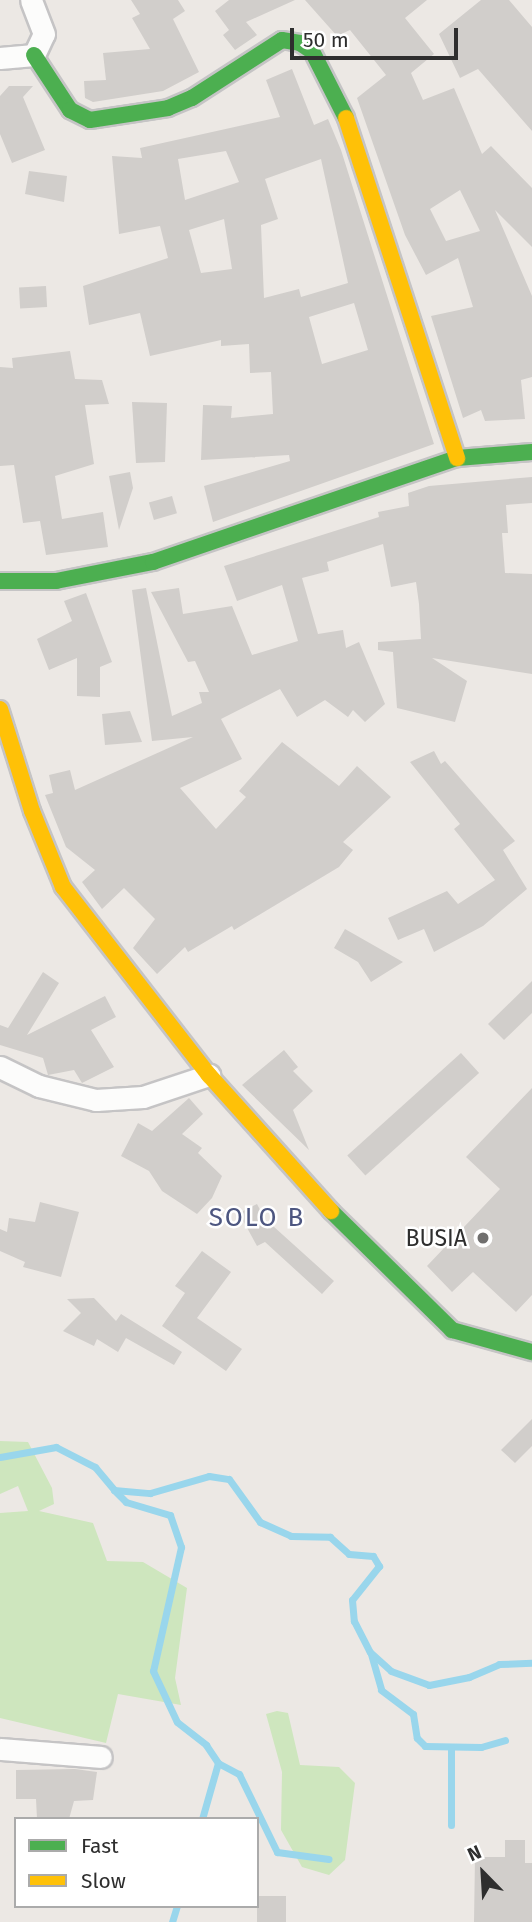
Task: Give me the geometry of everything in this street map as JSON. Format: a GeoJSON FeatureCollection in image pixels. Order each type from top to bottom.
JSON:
{"type":"FeatureCollection","features":[{"type":"Feature","properties":{"kind":"street"},"geometry":{"type":"LineString","coordinates":[[32,0],[44,34],[34,55]]}},
{"type":"Feature","properties":{"kind":"street"},"geometry":{"type":"LineString","coordinates":[[34,55],[70,110],[90,120],[168,108],[192,98],[282,40],[300,43],[312,51],[331,82],[360,150],[457,458]]}},
{"type":"Feature","properties":{"kind":"street"},"geometry":{"type":"LineString","coordinates":[[0,58],[34,55]]}},
{"type":"Feature","properties":{"kind":"street"},"geometry":{"type":"LineString","coordinates":[[0,582],[56,581],[153,562],[457,458],[532,452]]}},
{"type":"Feature","properties":{"kind":"street"},"geometry":{"type":"LineString","coordinates":[[0,709],[32,811],[63,887],[209,1075],[357,1240],[452,1330],[532,1352]]}},
{"type":"Feature","properties":{"kind":"street"},"geometry":{"type":"LineString","coordinates":[[0,1068],[40,1086],[107,1100],[144,1097],[209,1075]]}},
{"type":"Feature","properties":{"kind":"street"},"geometry":{"type":"LineString","coordinates":[[0,1749],[100,1757]]}},
{"type":"Feature","properties":{"kind":"green space"},"geometry":{"type":"Polygon","coordinates":[[[0,1441],[28,1442],[52,1488],[54,1504],[39,1511],[93,1523],[107,1561],[143,1562],[187,1588],[175,1678],[181,1705],[118,1694],[106,1743],[0,1718],[0,1513],[28,1511],[18,1486],[0,1494],[0,1441]]]}},
{"type":"Feature","properties":{"kind":"green space"},"geometry":{"type":"Polygon","coordinates":[[[277,1711],[288,1713],[300,1765],[339,1767],[355,1783],[345,1860],[329,1875],[302,1867],[281,1830],[282,1772],[266,1714],[277,1711]]]}},
{"type":"Feature","properties":{"kind":"building"},"geometry":{"type":"Polygon","coordinates":[[[131,0],[178,0],[185,11],[173,19],[199,72],[163,91],[93,102],[85,98],[84,81],[106,80],[103,53],[150,49],[132,18],[140,14],[131,0]]]}},
{"type":"Feature","properties":{"kind":"building"},"geometry":{"type":"Polygon","coordinates":[[[229,0],[295,0],[246,22],[257,35],[235,50],[223,35],[229,30],[215,11],[229,0]]]}},
{"type":"Feature","properties":{"kind":"building"},"geometry":{"type":"Polygon","coordinates":[[[305,0],[427,0],[405,18],[434,54],[411,73],[423,100],[454,88],[482,154],[491,146],[532,188],[532,247],[495,210],[532,296],[532,377],[521,380],[525,419],[485,421],[481,410],[463,418],[431,316],[473,307],[458,258],[426,275],[405,235],[357,98],[386,75],[350,30],[337,36],[305,0]],[[460,190],[430,209],[446,241],[480,231],[460,190]]]}},
{"type":"Feature","properties":{"kind":"building"},"geometry":{"type":"Polygon","coordinates":[[[481,0],[509,0],[532,27],[532,131],[478,69],[460,78],[439,34],[481,0]]]}},
{"type":"Feature","properties":{"kind":"building"},"geometry":{"type":"Polygon","coordinates":[[[292,69],[314,125],[328,119],[341,150],[434,444],[213,522],[204,486],[290,461],[289,455],[201,460],[203,405],[232,406],[231,418],[273,414],[271,372],[250,373],[249,344],[221,346],[221,340],[150,356],[140,313],[89,325],[83,286],[168,258],[160,226],[119,234],[112,156],[142,158],[140,148],[280,117],[266,80],[292,69]],[[226,151],[178,159],[185,200],[239,182],[226,151]],[[321,159],[265,179],[278,219],[261,225],[264,298],[299,289],[301,297],[348,283],[321,159]],[[224,219],[189,230],[201,273],[232,269],[224,219]],[[354,303],[309,317],[322,364],[368,350],[354,303]]]}},
{"type":"Feature","properties":{"kind":"building"},"geometry":{"type":"Polygon","coordinates":[[[9,86],[33,86],[23,97],[45,150],[12,163],[0,134],[0,96],[9,86]]]}},
{"type":"Feature","properties":{"kind":"building"},"geometry":{"type":"Polygon","coordinates":[[[29,171],[67,176],[64,202],[25,194],[29,171]]]}},
{"type":"Feature","properties":{"kind":"building"},"geometry":{"type":"Polygon","coordinates":[[[46,286],[47,307],[20,308],[19,287],[46,286]]]}},
{"type":"Feature","properties":{"kind":"building"},"geometry":{"type":"Polygon","coordinates":[[[70,351],[75,379],[102,380],[109,404],[85,405],[94,464],[55,476],[62,519],[103,512],[108,547],[46,555],[40,521],[23,523],[14,465],[0,466],[0,367],[13,368],[12,358],[70,351]]]}},
{"type":"Feature","properties":{"kind":"building"},"geometry":{"type":"Polygon","coordinates":[[[132,402],[167,403],[165,462],[136,463],[132,402]]]}},
{"type":"Feature","properties":{"kind":"building"},"geometry":{"type":"Polygon","coordinates":[[[130,472],[133,488],[119,530],[109,476],[130,472]]]}},
{"type":"Feature","properties":{"kind":"building"},"geometry":{"type":"Polygon","coordinates":[[[532,477],[532,503],[506,505],[508,533],[502,533],[505,573],[532,574],[532,674],[432,658],[467,681],[455,722],[397,708],[393,652],[378,650],[378,642],[421,639],[419,604],[416,582],[391,587],[383,544],[327,562],[329,571],[302,578],[318,634],[343,630],[346,648],[359,642],[385,704],[365,722],[353,710],[348,717],[325,700],[297,717],[280,689],[221,719],[242,759],[180,788],[216,829],[246,797],[239,791],[282,742],[339,786],[357,766],[391,797],[343,842],[353,850],[339,867],[234,930],[232,926],[188,952],[185,947],[157,974],[133,948],[155,919],[124,888],[102,909],[82,882],[95,870],[66,847],[45,795],[53,793],[49,775],[70,770],[75,790],[193,737],[152,741],[132,590],[146,588],[172,716],[202,703],[199,692],[209,692],[195,661],[188,662],[151,592],[179,588],[183,614],[232,606],[252,655],[298,641],[282,585],[237,601],[224,566],[379,517],[378,512],[409,506],[408,493],[429,486],[532,477]]]}},
{"type":"Feature","properties":{"kind":"building"},"geometry":{"type":"Polygon","coordinates":[[[172,496],[177,513],[154,520],[149,503],[172,496]]]}},
{"type":"Feature","properties":{"kind":"building"},"geometry":{"type":"Polygon","coordinates":[[[86,593],[112,662],[100,667],[100,697],[77,696],[77,658],[49,670],[37,639],[72,621],[64,601],[86,593]]]}},
{"type":"Feature","properties":{"kind":"building"},"geometry":{"type":"Polygon","coordinates":[[[130,711],[142,742],[105,745],[102,714],[130,711]]]}},
{"type":"Feature","properties":{"kind":"building"},"geometry":{"type":"Polygon","coordinates":[[[434,751],[441,764],[445,761],[515,841],[503,850],[527,889],[483,926],[434,952],[424,929],[398,940],[388,918],[447,891],[458,904],[495,880],[454,829],[460,824],[410,762],[434,751]]]}},
{"type":"Feature","properties":{"kind":"building"},"geometry":{"type":"Polygon","coordinates":[[[345,929],[403,962],[371,982],[358,962],[334,948],[345,929]]]}},
{"type":"Feature","properties":{"kind":"building"},"geometry":{"type":"Polygon","coordinates":[[[43,972],[59,983],[27,1035],[105,996],[116,1017],[91,1030],[114,1067],[82,1083],[74,1070],[48,1075],[43,1058],[0,1045],[0,1025],[8,1028],[43,972]]]}},
{"type":"Feature","properties":{"kind":"building"},"geometry":{"type":"Polygon","coordinates":[[[532,981],[532,1013],[504,1040],[488,1024],[532,981]]]}},
{"type":"Feature","properties":{"kind":"building"},"geometry":{"type":"Polygon","coordinates":[[[284,1050],[298,1067],[293,1071],[313,1091],[293,1110],[309,1150],[242,1085],[284,1050]]]}},
{"type":"Feature","properties":{"kind":"building"},"geometry":{"type":"Polygon","coordinates":[[[461,1053],[479,1073],[365,1175],[347,1155],[461,1053]]]}},
{"type":"Feature","properties":{"kind":"building"},"geometry":{"type":"Polygon","coordinates":[[[532,1088],[532,1295],[516,1312],[473,1272],[452,1292],[427,1266],[500,1189],[466,1157],[532,1088]]]}},
{"type":"Feature","properties":{"kind":"building"},"geometry":{"type":"Polygon","coordinates":[[[189,1098],[203,1114],[182,1134],[202,1148],[198,1153],[222,1176],[212,1198],[197,1214],[162,1191],[149,1171],[121,1156],[138,1123],[152,1131],[189,1098]]]}},
{"type":"Feature","properties":{"kind":"building"},"geometry":{"type":"Polygon","coordinates":[[[40,1202],[79,1212],[61,1277],[23,1267],[25,1262],[0,1251],[0,1229],[7,1232],[9,1218],[35,1222],[40,1202]]]}},
{"type":"Feature","properties":{"kind":"building"},"geometry":{"type":"Polygon","coordinates":[[[257,1204],[270,1229],[273,1226],[334,1281],[322,1294],[265,1242],[257,1246],[239,1213],[257,1204]]]}},
{"type":"Feature","properties":{"kind":"building"},"geometry":{"type":"Polygon","coordinates":[[[202,1251],[231,1272],[197,1318],[242,1349],[226,1371],[162,1326],[185,1293],[175,1286],[202,1251]]]}},
{"type":"Feature","properties":{"kind":"building"},"geometry":{"type":"Polygon","coordinates":[[[94,1298],[116,1321],[121,1314],[182,1352],[174,1365],[126,1338],[118,1352],[97,1339],[94,1346],[63,1331],[81,1313],[67,1299],[94,1298]]]}},
{"type":"Feature","properties":{"kind":"building"},"geometry":{"type":"Polygon","coordinates":[[[532,1419],[532,1446],[515,1463],[501,1450],[532,1419]]]}},
{"type":"Feature","properties":{"kind":"building"},"geometry":{"type":"Polygon","coordinates":[[[75,1769],[97,1772],[93,1800],[74,1801],[70,1817],[37,1817],[36,1799],[16,1799],[16,1770],[75,1769]]]}},
{"type":"Feature","properties":{"kind":"building"},"geometry":{"type":"Polygon","coordinates":[[[505,1840],[525,1840],[525,1863],[532,1863],[532,1922],[474,1922],[475,1857],[505,1857],[505,1840]]]}},
{"type":"Feature","properties":{"kind":"building"},"geometry":{"type":"Polygon","coordinates":[[[259,1896],[286,1896],[286,1922],[257,1922],[259,1896]]]}},
{"type":"Feature","properties":{"kind":"waterway"},"geometry":{"type":"LineString","coordinates":[[0,1457],[56,1447],[95,1467],[114,1490],[150,1493],[209,1476],[229,1479],[260,1522],[291,1536],[330,1537],[349,1554],[373,1556],[379,1566],[352,1600],[354,1621],[370,1652],[391,1671],[429,1685],[469,1677],[499,1664],[532,1663]]}},
{"type":"Feature","properties":{"kind":"waterway"},"geometry":{"type":"LineString","coordinates":[[114,1490],[126,1502],[170,1515],[181,1547],[153,1671],[177,1722],[206,1745],[218,1763],[239,1774],[277,1852],[329,1859]]}},
{"type":"Feature","properties":{"kind":"waterway"},"geometry":{"type":"LineString","coordinates":[[371,1654],[381,1690],[413,1714],[417,1738],[425,1746],[481,1747],[505,1740]]}},
{"type":"Feature","properties":{"kind":"waterway"},"geometry":{"type":"LineString","coordinates":[[451,1747],[451,1825]]}},
{"type":"Feature","properties":{"kind":"waterway"},"geometry":{"type":"LineString","coordinates":[[203,1817],[218,1763]]}},
{"type":"Feature","properties":{"kind":"waterway"},"geometry":{"type":"LineString","coordinates":[[172,1922],[176,1908]]}},
{"type":"Feature","properties":{"kind":"traffic: fast"},"geometry":{"type":"LineString","coordinates":[[34,55],[70,110],[90,120],[168,108],[192,98],[282,40],[300,43],[312,51],[346,118]]}},
{"type":"Feature","properties":{"kind":"traffic: fast"},"geometry":{"type":"LineString","coordinates":[[0,581],[56,581],[153,562],[457,458],[532,452]]}},
{"type":"Feature","properties":{"kind":"traffic: fast"},"geometry":{"type":"LineString","coordinates":[[331,1211],[452,1330],[532,1352]]}},
{"type":"Feature","properties":{"kind":"traffic: slow"},"geometry":{"type":"LineString","coordinates":[[346,118],[457,458]]}},
{"type":"Feature","properties":{"kind":"traffic: slow"},"geometry":{"type":"LineString","coordinates":[[0,709],[32,811],[63,887],[209,1075],[331,1211]]}},
{"type":"Feature","properties":{"kind":"place","name":"BUSIA"},"geometry":{"type":"Point","coordinates":[483,1238]}},
{"type":"Feature","properties":{"kind":"district","name":"SOLO B"},"geometry":{"type":"Point","coordinates":[257,1218]}}]}
